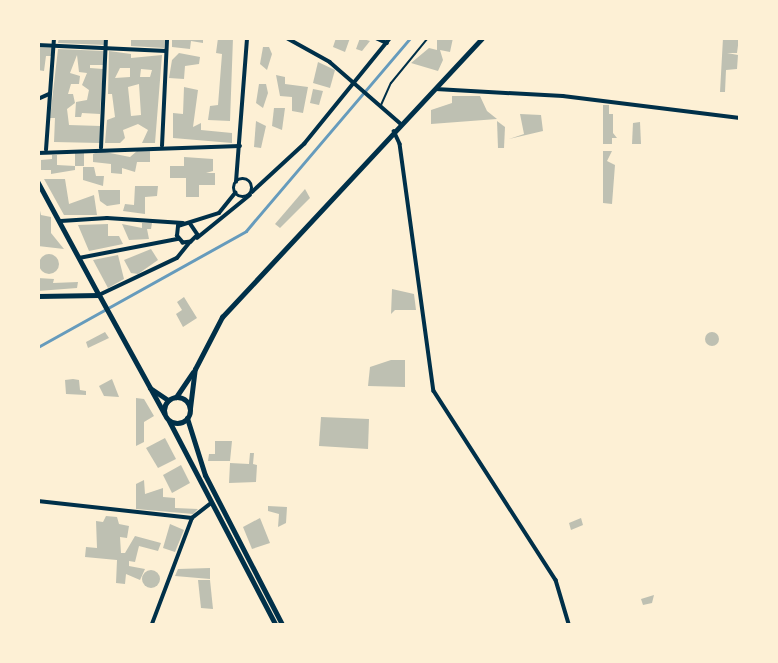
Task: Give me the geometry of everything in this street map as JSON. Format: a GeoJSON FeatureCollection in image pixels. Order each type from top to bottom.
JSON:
{"type":"FeatureCollection","features":[{"type":"Feature","properties":{"kind":"main road"},"geometry":{"type":"LineString","coordinates":[[168,400],[176,397],[195,369],[222,317],[482,38]]}},
{"type":"Feature","properties":{"kind":"main road"},"geometry":{"type":"LineString","coordinates":[[38,296],[100,297],[169,421],[275,625]]}},
{"type":"Feature","properties":{"kind":"main road"},"geometry":{"type":"LineString","coordinates":[[195,369],[187,418],[205,475],[282,625]]}},
{"type":"Feature","properties":{"kind":"main road"},"geometry":{"type":"LineString","coordinates":[[148,387],[168,400]]}},
{"type":"Feature","properties":{"kind":"main road"},"geometry":{"type":"LineString","coordinates":[[176,397],[190,408]]}},
{"type":"Feature","properties":{"kind":"main road"},"geometry":{"type":"LineString","coordinates":[[164,413],[168,400]]}},
{"type":"Feature","properties":{"kind":"main road"},"geometry":{"type":"LineString","coordinates":[[169,421],[187,418]]}},
{"type":"Feature","properties":{"kind":"street"},"geometry":{"type":"LineString","coordinates":[[46,150],[54,38]]}},
{"type":"Feature","properties":{"kind":"street"},"geometry":{"type":"LineString","coordinates":[[101,148],[106,38]]}},
{"type":"Feature","properties":{"kind":"street"},"geometry":{"type":"LineString","coordinates":[[162,146],[167,38]]}},
{"type":"Feature","properties":{"kind":"street"},"geometry":{"type":"LineString","coordinates":[[61,221],[107,218],[190,223],[219,213],[235,193],[247,38]]}},
{"type":"Feature","properties":{"kind":"street"},"geometry":{"type":"LineString","coordinates":[[287,38],[355,82],[401,124]]}},
{"type":"Feature","properties":{"kind":"street"},"geometry":{"type":"LineString","coordinates":[[38,182],[100,297],[177,258],[189,243],[210,230],[251,194],[304,144],[388,41],[376,38]]}},
{"type":"Feature","properties":{"kind":"street"},"geometry":{"type":"LineString","coordinates":[[38,45],[166,51]]}},
{"type":"Feature","properties":{"kind":"street"},"geometry":{"type":"LineString","coordinates":[[434,89],[563,96],[740,118]]}},
{"type":"Feature","properties":{"kind":"street"},"geometry":{"type":"LineString","coordinates":[[38,99],[49,94]]}},
{"type":"Feature","properties":{"kind":"street"},"geometry":{"type":"LineString","coordinates":[[394,131],[400,144],[434,391],[556,580],[569,625]]}},
{"type":"Feature","properties":{"kind":"street"},"geometry":{"type":"LineString","coordinates":[[38,153],[46,150],[101,148],[240,146]]}},
{"type":"Feature","properties":{"kind":"street"},"geometry":{"type":"LineString","coordinates":[[236,183],[248,180],[251,194]]}},
{"type":"Feature","properties":{"kind":"street"},"geometry":{"type":"LineString","coordinates":[[235,193],[243,198],[251,194]]}},
{"type":"Feature","properties":{"kind":"street"},"geometry":{"type":"LineString","coordinates":[[178,239],[177,230],[183,223]]}},
{"type":"Feature","properties":{"kind":"street"},"geometry":{"type":"LineString","coordinates":[[190,223],[197,229],[195,240]]}},
{"type":"Feature","properties":{"kind":"street"},"geometry":{"type":"LineString","coordinates":[[79,258],[178,239],[189,243]]}},
{"type":"Feature","properties":{"kind":"street"},"geometry":{"type":"LineString","coordinates":[[38,501],[192,518]]}},
{"type":"Feature","properties":{"kind":"street"},"geometry":{"type":"LineString","coordinates":[[152,625],[192,518],[211,503]]}},
{"type":"Feature","properties":{"kind":"lane"},"geometry":{"type":"LineString","coordinates":[[380,106],[391,83],[428,38]]}},
{"type":"Feature","properties":{"kind":"building"},"geometry":{"type":"Polygon","coordinates":[[[59,38],[105,38],[105,45],[58,43],[59,38]]]}},
{"type":"Feature","properties":{"kind":"building"},"geometry":{"type":"Polygon","coordinates":[[[131,38],[165,38],[164,48],[131,46],[131,38]]]}},
{"type":"Feature","properties":{"kind":"building"},"geometry":{"type":"Polygon","coordinates":[[[172,38],[203,38],[203,43],[191,41],[190,49],[172,47],[172,38]]]}},
{"type":"Feature","properties":{"kind":"building"},"geometry":{"type":"Polygon","coordinates":[[[218,38],[233,38],[230,121],[208,120],[210,106],[218,105],[222,54],[216,53],[218,38]]]}},
{"type":"Feature","properties":{"kind":"building"},"geometry":{"type":"Polygon","coordinates":[[[336,38],[350,38],[345,52],[333,47],[336,38]]]}},
{"type":"Feature","properties":{"kind":"building"},"geometry":{"type":"Polygon","coordinates":[[[360,38],[370,41],[362,51],[356,49],[360,38]]]}},
{"type":"Feature","properties":{"kind":"building"},"geometry":{"type":"Polygon","coordinates":[[[437,38],[453,38],[450,52],[440,50],[443,60],[438,71],[411,63],[429,48],[437,50],[437,38]]]}},
{"type":"Feature","properties":{"kind":"building"},"geometry":{"type":"Polygon","coordinates":[[[723,38],[739,38],[737,53],[727,53],[738,55],[737,69],[726,70],[725,92],[720,92],[723,38]]]}},
{"type":"Feature","properties":{"kind":"building"},"geometry":{"type":"Polygon","coordinates":[[[38,47],[52,48],[52,56],[46,56],[44,71],[38,70],[38,47]]]}},
{"type":"Feature","properties":{"kind":"building"},"geometry":{"type":"Polygon","coordinates":[[[263,47],[269,47],[272,54],[267,70],[260,64],[263,47]]]}},
{"type":"Feature","properties":{"kind":"building"},"geometry":{"type":"Polygon","coordinates":[[[58,49],[104,51],[104,65],[90,65],[90,68],[103,69],[100,114],[82,113],[81,117],[75,117],[76,102],[87,100],[89,90],[82,85],[87,73],[79,72],[77,55],[70,73],[80,76],[79,84],[71,84],[68,94],[73,94],[75,103],[67,109],[69,125],[101,126],[100,143],[54,142],[55,118],[50,118],[58,49]]]}},
{"type":"Feature","properties":{"kind":"building"},"geometry":{"type":"Polygon","coordinates":[[[109,51],[131,54],[131,58],[162,55],[155,143],[142,143],[148,130],[138,124],[123,130],[125,138],[120,143],[105,143],[107,120],[115,117],[112,94],[108,94],[109,51]],[[120,68],[115,78],[130,77],[130,68],[120,68]],[[141,69],[140,77],[150,77],[152,70],[141,69]],[[139,84],[128,87],[131,116],[141,115],[139,84]]]}},
{"type":"Feature","properties":{"kind":"building"},"geometry":{"type":"Polygon","coordinates":[[[179,53],[200,57],[199,64],[185,66],[184,79],[169,78],[172,60],[179,53]]]}},
{"type":"Feature","properties":{"kind":"building"},"geometry":{"type":"Polygon","coordinates":[[[318,62],[335,70],[330,88],[313,83],[318,62]]]}},
{"type":"Feature","properties":{"kind":"building"},"geometry":{"type":"Polygon","coordinates":[[[276,75],[285,77],[285,84],[308,87],[303,113],[292,111],[292,97],[280,96],[276,75]]]}},
{"type":"Feature","properties":{"kind":"building"},"geometry":{"type":"Polygon","coordinates":[[[259,84],[266,84],[268,93],[263,108],[256,103],[259,84]]]}},
{"type":"Feature","properties":{"kind":"building"},"geometry":{"type":"Polygon","coordinates":[[[184,87],[198,90],[193,127],[201,123],[201,130],[232,133],[232,143],[173,138],[173,113],[183,114],[184,87]]]}},
{"type":"Feature","properties":{"kind":"building"},"geometry":{"type":"Polygon","coordinates":[[[313,89],[323,91],[319,105],[310,103],[313,89]]]}},
{"type":"Feature","properties":{"kind":"building"},"geometry":{"type":"Polygon","coordinates":[[[452,96],[480,96],[487,111],[497,119],[431,124],[431,110],[452,103],[452,96]]]}},
{"type":"Feature","properties":{"kind":"building"},"geometry":{"type":"Polygon","coordinates":[[[603,105],[609,105],[609,114],[613,114],[613,133],[617,138],[612,138],[612,144],[603,144],[603,105]]]}},
{"type":"Feature","properties":{"kind":"building"},"geometry":{"type":"Polygon","coordinates":[[[274,108],[285,108],[282,130],[272,126],[274,108]]]}},
{"type":"Feature","properties":{"kind":"building"},"geometry":{"type":"Polygon","coordinates":[[[520,114],[541,115],[543,131],[509,139],[524,134],[520,114]]]}},
{"type":"Feature","properties":{"kind":"building"},"geometry":{"type":"Polygon","coordinates":[[[256,121],[266,126],[261,148],[254,147],[256,121]]]}},
{"type":"Feature","properties":{"kind":"building"},"geometry":{"type":"Polygon","coordinates":[[[497,121],[505,127],[504,148],[498,148],[497,121]]]}},
{"type":"Feature","properties":{"kind":"building"},"geometry":{"type":"Polygon","coordinates":[[[640,122],[641,144],[632,144],[633,123],[640,122]]]}},
{"type":"Feature","properties":{"kind":"building"},"geometry":{"type":"Polygon","coordinates":[[[84,151],[84,166],[75,166],[75,152],[84,151]]]}},
{"type":"Feature","properties":{"kind":"building"},"geometry":{"type":"Polygon","coordinates":[[[100,151],[130,157],[137,151],[150,151],[150,162],[137,162],[135,172],[122,168],[122,174],[111,173],[111,164],[93,162],[93,154],[100,151]]]}},
{"type":"Feature","properties":{"kind":"building"},"geometry":{"type":"Polygon","coordinates":[[[603,151],[612,151],[607,161],[615,165],[612,204],[603,203],[603,151]]]}},
{"type":"Feature","properties":{"kind":"building"},"geometry":{"type":"Polygon","coordinates":[[[52,155],[57,155],[57,165],[75,166],[75,170],[51,174],[51,170],[41,170],[41,160],[52,159],[52,155]]]}},
{"type":"Feature","properties":{"kind":"building"},"geometry":{"type":"Polygon","coordinates":[[[184,157],[213,159],[213,171],[206,173],[215,173],[215,185],[199,185],[199,197],[186,197],[186,178],[170,178],[170,166],[184,166],[184,157]]]}},
{"type":"Feature","properties":{"kind":"building"},"geometry":{"type":"Polygon","coordinates":[[[83,167],[94,167],[96,176],[104,176],[103,186],[83,180],[83,167]]]}},
{"type":"Feature","properties":{"kind":"building"},"geometry":{"type":"Polygon","coordinates":[[[44,179],[65,179],[69,204],[94,195],[97,215],[64,215],[44,179]]]}},
{"type":"Feature","properties":{"kind":"building"},"geometry":{"type":"Polygon","coordinates":[[[135,186],[158,186],[157,196],[145,197],[145,214],[123,211],[125,204],[134,205],[135,186]]]}},
{"type":"Feature","properties":{"kind":"building"},"geometry":{"type":"Polygon","coordinates":[[[305,189],[310,198],[280,228],[275,224],[305,189]]]}},
{"type":"Feature","properties":{"kind":"building"},"geometry":{"type":"Polygon","coordinates":[[[98,190],[120,190],[120,204],[107,206],[100,201],[98,190]]]}},
{"type":"Feature","properties":{"kind":"building"},"geometry":{"type":"Polygon","coordinates":[[[38,202],[41,215],[51,217],[51,233],[64,249],[38,246],[38,202]]]}},
{"type":"Feature","properties":{"kind":"building"},"geometry":{"type":"Polygon","coordinates":[[[142,223],[152,223],[151,229],[147,229],[149,239],[129,240],[122,224],[142,228],[142,223]]]}},
{"type":"Feature","properties":{"kind":"building"},"geometry":{"type":"Polygon","coordinates":[[[108,224],[108,236],[119,236],[123,244],[89,251],[78,225],[108,224]]]}},
{"type":"Feature","properties":{"kind":"building"},"geometry":{"type":"Polygon","coordinates":[[[151,249],[158,260],[138,274],[131,273],[124,260],[151,249]]]}},
{"type":"Feature","properties":{"kind":"building"},"geometry":{"type":"Polygon","coordinates":[[[49,254],[56,257],[59,264],[56,271],[49,274],[42,271],[39,264],[42,257],[49,254]]]}},
{"type":"Feature","properties":{"kind":"building"},"geometry":{"type":"Polygon","coordinates":[[[118,255],[124,279],[108,288],[93,260],[118,255]]]}},
{"type":"Feature","properties":{"kind":"building"},"geometry":{"type":"Polygon","coordinates":[[[38,278],[54,279],[53,283],[78,282],[77,288],[38,291],[38,278]]]}},
{"type":"Feature","properties":{"kind":"building"},"geometry":{"type":"Polygon","coordinates":[[[392,289],[414,294],[416,310],[395,310],[391,314],[392,289]]]}},
{"type":"Feature","properties":{"kind":"building"},"geometry":{"type":"Polygon","coordinates":[[[184,297],[197,318],[183,327],[176,314],[182,310],[177,302],[184,297]]]}},
{"type":"Feature","properties":{"kind":"building"},"geometry":{"type":"Polygon","coordinates":[[[105,332],[109,338],[88,348],[86,342],[105,332]]]}},
{"type":"Feature","properties":{"kind":"building"},"geometry":{"type":"Polygon","coordinates":[[[712,332],[717,334],[717,344],[712,346],[707,344],[705,339],[707,334],[712,332]]]}},
{"type":"Feature","properties":{"kind":"building"},"geometry":{"type":"Polygon","coordinates":[[[391,360],[405,360],[405,387],[368,386],[370,367],[391,360]]]}},
{"type":"Feature","properties":{"kind":"building"},"geometry":{"type":"Polygon","coordinates":[[[112,379],[119,397],[104,396],[99,386],[112,379]]]}},
{"type":"Feature","properties":{"kind":"building"},"geometry":{"type":"Polygon","coordinates":[[[65,380],[79,380],[80,390],[86,391],[86,395],[66,394],[65,380]]]}},
{"type":"Feature","properties":{"kind":"building"},"geometry":{"type":"Polygon","coordinates":[[[136,398],[144,399],[154,416],[144,422],[144,442],[136,446],[136,398]]]}},
{"type":"Feature","properties":{"kind":"building"},"geometry":{"type":"Polygon","coordinates":[[[321,417],[369,419],[368,449],[319,446],[321,417]]]}},
{"type":"Feature","properties":{"kind":"building"},"geometry":{"type":"Polygon","coordinates":[[[165,438],[176,459],[158,468],[146,448],[165,438]]]}},
{"type":"Feature","properties":{"kind":"building"},"geometry":{"type":"Polygon","coordinates":[[[215,441],[232,441],[230,461],[208,461],[209,454],[215,454],[215,441]]]}},
{"type":"Feature","properties":{"kind":"building"},"geometry":{"type":"Polygon","coordinates":[[[250,453],[254,453],[253,464],[257,465],[256,482],[229,483],[230,463],[249,464],[250,453]]]}},
{"type":"Feature","properties":{"kind":"building"},"geometry":{"type":"Polygon","coordinates":[[[181,465],[190,483],[172,493],[163,475],[181,465]]]}},
{"type":"Feature","properties":{"kind":"building"},"geometry":{"type":"Polygon","coordinates":[[[144,480],[145,494],[163,488],[163,497],[175,498],[175,508],[198,509],[193,514],[136,509],[136,484],[144,480]]]}},
{"type":"Feature","properties":{"kind":"building"},"geometry":{"type":"Polygon","coordinates":[[[268,506],[287,507],[286,523],[278,527],[279,514],[268,511],[268,506]]]}},
{"type":"Feature","properties":{"kind":"building"},"geometry":{"type":"Polygon","coordinates":[[[106,516],[117,517],[119,524],[129,526],[127,538],[120,537],[121,553],[125,553],[135,536],[161,543],[158,551],[139,546],[135,562],[129,561],[129,566],[145,569],[140,580],[126,574],[125,584],[116,583],[117,560],[85,557],[86,547],[97,548],[96,521],[103,522],[106,516]]]}},
{"type":"Feature","properties":{"kind":"building"},"geometry":{"type":"Polygon","coordinates":[[[260,518],[270,543],[252,549],[243,527],[260,518]]]}},
{"type":"Feature","properties":{"kind":"building"},"geometry":{"type":"Polygon","coordinates":[[[581,518],[583,525],[571,530],[569,523],[581,518]]]}},
{"type":"Feature","properties":{"kind":"building"},"geometry":{"type":"Polygon","coordinates":[[[170,524],[184,530],[175,552],[163,548],[170,524]]]}},
{"type":"Feature","properties":{"kind":"building"},"geometry":{"type":"Polygon","coordinates":[[[210,568],[210,579],[175,576],[178,569],[210,568]]]}},
{"type":"Feature","properties":{"kind":"building"},"geometry":{"type":"Polygon","coordinates":[[[147,570],[155,570],[160,579],[158,586],[147,588],[142,583],[142,575],[147,570]]]}},
{"type":"Feature","properties":{"kind":"building"},"geometry":{"type":"Polygon","coordinates":[[[198,580],[210,580],[213,609],[201,608],[198,580]]]}},
{"type":"Feature","properties":{"kind":"building"},"geometry":{"type":"Polygon","coordinates":[[[654,595],[652,603],[643,605],[641,599],[654,595]]]}},
{"type":"Feature","properties":{"kind":"waterway"},"geometry":{"type":"LineString","coordinates":[[38,347],[246,231],[410,38]]}}]}
